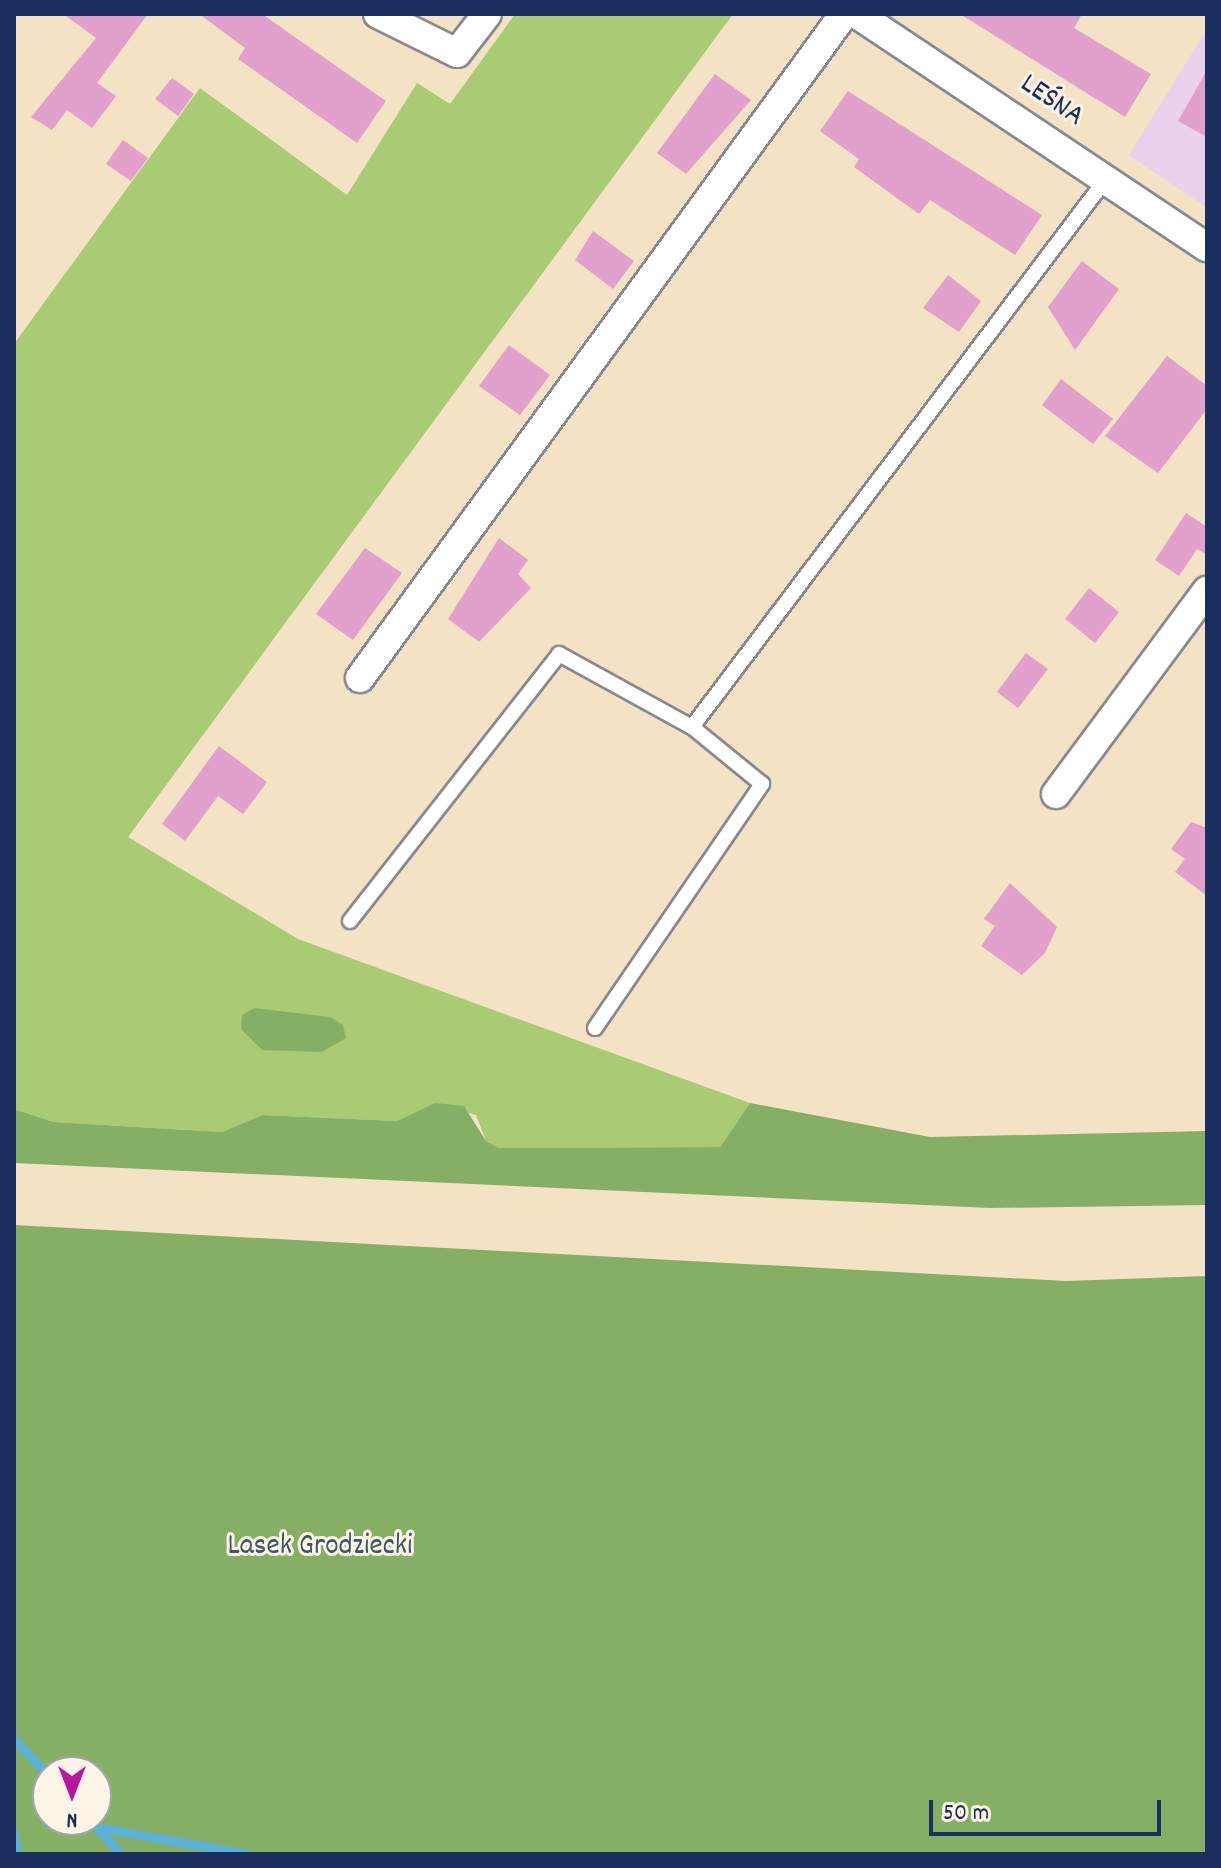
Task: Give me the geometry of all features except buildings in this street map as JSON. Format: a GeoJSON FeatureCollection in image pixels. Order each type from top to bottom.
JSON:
{"type":"FeatureCollection","features":[{"type":"Feature","properties":{"kind":"street"},"geometry":{"type":"LineString","coordinates":[[378,14],[457,53],[487,14]]}},
{"type":"Feature","properties":{"kind":"street"},"geometry":{"type":"LineString","coordinates":[[360,678],[844,14]]}},
{"type":"Feature","properties":{"kind":"street","name":"LEŚNA"},"geometry":{"type":"LineString","coordinates":[[857,14],[922,48],[1207,247]]}},
{"type":"Feature","properties":{"kind":"street"},"geometry":{"type":"LineString","coordinates":[[1056,794],[1207,591]]}},
{"type":"Feature","properties":{"kind":"lane"},"geometry":{"type":"LineString","coordinates":[[692,727],[1106,179]]}},
{"type":"Feature","properties":{"kind":"lane"},"geometry":{"type":"LineString","coordinates":[[350,921],[559,654],[692,727],[762,784],[595,1028]]}},
{"type":"Feature","properties":{"kind":"shaded area"},"geometry":{"type":"Polygon","coordinates":[[[1207,29],[1207,208],[1129,155],[1207,29]]]}},
{"type":"Feature","properties":{"kind":"green space"},"geometry":{"type":"Polygon","coordinates":[[[515,14],[733,14],[128,837],[298,939],[750,1103],[720,1147],[499,1148],[486,1141],[476,1115],[436,1103],[397,1121],[262,1115],[222,1132],[54,1122],[14,1109],[14,344],[200,88],[347,195],[417,83],[450,104],[515,14]]]}},
{"type":"Feature","properties":{"kind":"green space"},"geometry":{"type":"Polygon","coordinates":[[[254,1008],[330,1017],[343,1025],[346,1038],[322,1052],[262,1050],[241,1029],[242,1015],[254,1008]]]}},
{"type":"Feature","properties":{"kind":"green space"},"geometry":{"type":"Polygon","coordinates":[[[435,1103],[464,1106],[486,1141],[499,1148],[720,1147],[750,1103],[930,1137],[1207,1131],[1207,1205],[990,1208],[14,1163],[14,1109],[54,1122],[222,1132],[262,1115],[397,1121],[435,1103]]]}},
{"type":"Feature","properties":{"kind":"green space","name":"Lasek Grodziecki"},"geometry":{"type":"Polygon","coordinates":[[[14,1225],[1066,1281],[1207,1276],[1207,1854],[14,1854],[14,1225]]]}},
{"type":"Feature","properties":{"kind":"waterway"},"geometry":{"type":"LineString","coordinates":[[14,1739],[32,1758]]}},
{"type":"Feature","properties":{"kind":"waterway"},"geometry":{"type":"LineString","coordinates":[[112,1830],[248,1854]]}},
{"type":"Feature","properties":{"kind":"waterway"},"geometry":{"type":"LineString","coordinates":[[14,1834],[17,1854]]}},
{"type":"Feature","properties":{"kind":"waterway"},"geometry":{"type":"LineString","coordinates":[[105,1836],[121,1854]]}}]}
